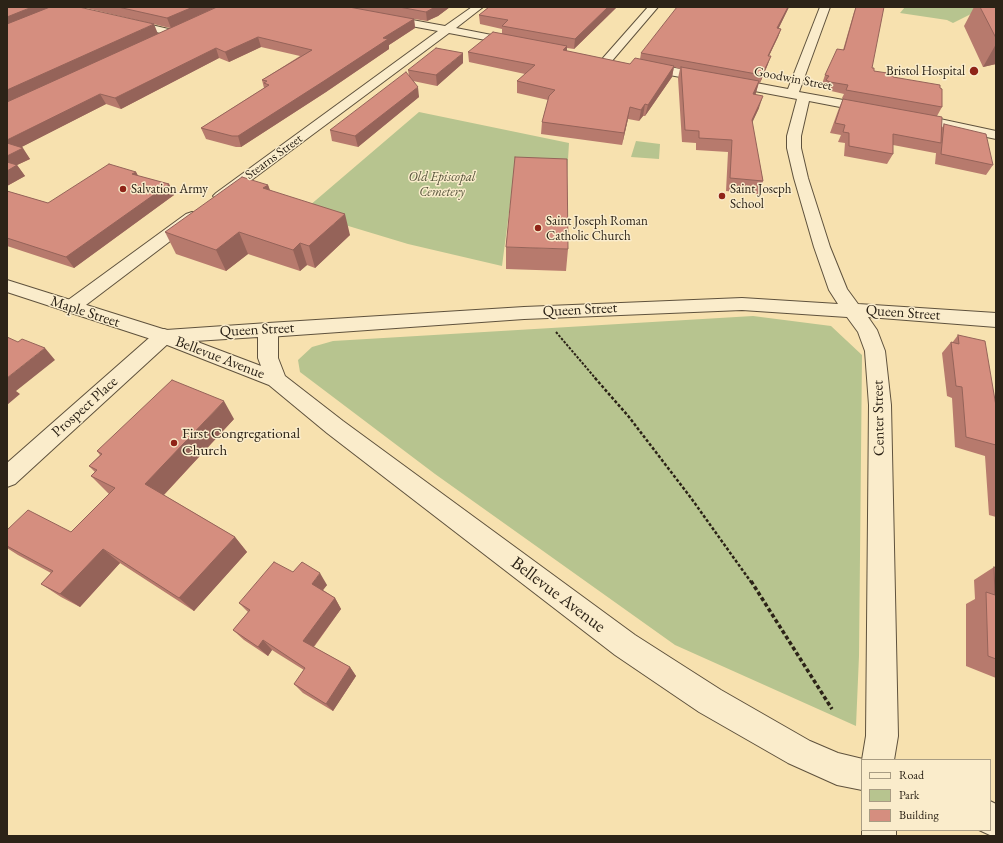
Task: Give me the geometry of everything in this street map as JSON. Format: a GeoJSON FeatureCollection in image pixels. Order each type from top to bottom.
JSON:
{"type":"FeatureCollection","features":[{"type":"Feature","properties":{"kind":"street"},"geometry":{"type":"LineString","coordinates":[[325,7],[529,45]]}},
{"type":"Feature","properties":{"kind":"street","name":"Stearns Street"},"geometry":{"type":"LineString","coordinates":[[71,307],[478,7]]}},
{"type":"Feature","properties":{"kind":"street","name":"Goodwin Street"},"geometry":{"type":"LineString","coordinates":[[653,7],[603,59],[880,111]]}},
{"type":"Feature","properties":{"kind":"street","name":"Center Street"},"geometry":{"type":"LineString","coordinates":[[825,7],[798,95],[794,132],[796,158],[832,274],[841,295],[870,336],[875,351],[879,382],[882,736],[878,759]]}},
{"type":"Feature","properties":{"kind":"street"},"geometry":{"type":"LineString","coordinates":[[113,19],[177,31],[159,39]]}},
{"type":"Feature","properties":{"kind":"street"},"geometry":{"type":"LineString","coordinates":[[903,115],[996,135]]}},
{"type":"Feature","properties":{"kind":"street","name":"Maple Street"},"geometry":{"type":"LineString","coordinates":[[7,286],[164,336]]}},
{"type":"Feature","properties":{"kind":"street","name":"Queen Street"},"geometry":{"type":"LineString","coordinates":[[164,336],[539,312],[742,304],[876,311],[996,320]]}},
{"type":"Feature","properties":{"kind":"street","name":"Bellevue Avenue"},"geometry":{"type":"LineString","coordinates":[[268,330],[268,358],[276,380]]}},
{"type":"Feature","properties":{"kind":"street","name":"Bellevue Avenue"},"geometry":{"type":"LineString","coordinates":[[164,336],[276,380],[335,427],[626,645],[710,701],[799,752],[837,769],[861,774]]}},
{"type":"Feature","properties":{"kind":"street","name":"Prospect Place"},"geometry":{"type":"LineString","coordinates":[[7,477],[164,336]]}},
{"type":"Feature","properties":{"kind":"path"},"geometry":{"type":"LineString","coordinates":[[539,312],[629,417],[691,498],[746,574],[832,709]]}},
{"type":"Feature","properties":{"kind":"green space"},"geometry":{"type":"Polygon","coordinates":[[[905,7],[985,7],[953,23],[947,20],[900,13],[905,7]]]}},
{"type":"Feature","properties":{"kind":"green space","name":"Old Episcopal Cemetery"},"geometry":{"type":"Polygon","coordinates":[[[419,112],[569,143],[567,176],[514,174],[502,266],[408,244],[302,212],[419,112]]]}},
{"type":"Feature","properties":{"kind":"green space"},"geometry":{"type":"Polygon","coordinates":[[[636,141],[660,144],[659,159],[631,157],[636,141]]]}},
{"type":"Feature","properties":{"kind":"green space"},"geometry":{"type":"Polygon","coordinates":[[[753,316],[831,326],[862,355],[859,656],[856,726],[675,645],[435,474],[300,372],[298,360],[312,347],[333,341],[753,316]]]}},
{"type":"Feature","properties":{"kind":"building"},"geometry":{"type":"Polygon","coordinates":[[[7,7],[32,7],[7,17],[7,7]]]}},
{"type":"Feature","properties":{"kind":"building"},"geometry":{"type":"Polygon","coordinates":[[[50,7],[79,7],[154,24],[7,90],[7,24],[50,7]]]}},
{"type":"Feature","properties":{"kind":"building"},"geometry":{"type":"Polygon","coordinates":[[[118,7],[193,7],[167,18],[118,7]]]}},
{"type":"Feature","properties":{"kind":"building"},"geometry":{"type":"Polygon","coordinates":[[[217,7],[349,7],[414,19],[383,38],[388,39],[238,136],[232,136],[201,128],[269,85],[264,83],[267,81],[262,80],[312,50],[258,37],[225,52],[216,48],[115,98],[100,94],[7,140],[7,102],[217,7]]]}},
{"type":"Feature","properties":{"kind":"building"},"geometry":{"type":"Polygon","coordinates":[[[399,7],[435,7],[426,12],[399,7]]]}},
{"type":"Feature","properties":{"kind":"building"},"geometry":{"type":"Polygon","coordinates":[[[489,7],[608,7],[575,39],[502,26],[508,20],[479,15],[489,7]]]}},
{"type":"Feature","properties":{"kind":"building"},"geometry":{"type":"Polygon","coordinates":[[[677,7],[788,7],[777,28],[781,29],[768,56],[771,56],[762,75],[641,53],[677,7]]]}},
{"type":"Feature","properties":{"kind":"building"},"geometry":{"type":"Polygon","coordinates":[[[856,7],[884,7],[872,68],[874,68],[874,71],[894,74],[893,77],[940,85],[940,88],[942,89],[942,107],[846,90],[848,85],[826,80],[829,76],[825,75],[837,49],[844,50],[856,7]]]}},
{"type":"Feature","properties":{"kind":"building"},"geometry":{"type":"Polygon","coordinates":[[[980,7],[996,7],[996,38],[980,7]]]}},
{"type":"Feature","properties":{"kind":"building"},"geometry":{"type":"Polygon","coordinates":[[[493,32],[567,46],[563,50],[630,64],[635,58],[674,66],[648,105],[645,104],[641,110],[630,107],[624,133],[542,122],[549,96],[555,90],[517,81],[535,65],[468,52],[493,32]]]}},
{"type":"Feature","properties":{"kind":"building"},"geometry":{"type":"Polygon","coordinates":[[[436,48],[463,53],[436,75],[408,70],[436,48]]]}},
{"type":"Feature","properties":{"kind":"building"},"geometry":{"type":"Polygon","coordinates":[[[681,67],[759,81],[753,94],[763,96],[752,120],[763,181],[730,178],[732,140],[699,138],[699,131],[685,130],[681,67]]]}},
{"type":"Feature","properties":{"kind":"building"},"geometry":{"type":"Polygon","coordinates":[[[406,72],[418,87],[355,136],[330,130],[406,72]]]}},
{"type":"Feature","properties":{"kind":"building"},"geometry":{"type":"Polygon","coordinates":[[[843,99],[942,117],[941,143],[893,134],[893,154],[849,146],[849,133],[843,132],[845,125],[835,123],[843,99]]]}},
{"type":"Feature","properties":{"kind":"building"},"geometry":{"type":"Polygon","coordinates":[[[944,124],[986,134],[993,165],[941,154],[944,124]]]}},
{"type":"Feature","properties":{"kind":"building"},"geometry":{"type":"Polygon","coordinates":[[[7,143],[23,148],[7,156],[7,143]]]}},
{"type":"Feature","properties":{"kind":"building","name":"Saint Joseph Roman Catholic Church"},"geometry":{"type":"Polygon","coordinates":[[[515,157],[567,159],[568,249],[506,247],[515,157]]]}},
{"type":"Feature","properties":{"kind":"building"},"geometry":{"type":"Polygon","coordinates":[[[7,162],[17,165],[7,171],[7,162]]]}},
{"type":"Feature","properties":{"kind":"building"},"geometry":{"type":"Polygon","coordinates":[[[109,164],[136,172],[132,174],[169,184],[66,257],[7,238],[7,191],[48,203],[109,164]]]}},
{"type":"Feature","properties":{"kind":"building"},"geometry":{"type":"Polygon","coordinates":[[[242,177],[268,185],[263,188],[345,214],[309,246],[300,243],[293,250],[239,232],[216,250],[165,232],[242,177]]]}},
{"type":"Feature","properties":{"kind":"building"},"geometry":{"type":"Polygon","coordinates":[[[958,335],[985,341],[996,406],[996,445],[966,437],[962,387],[956,386],[951,342],[959,344],[958,335]]]}},
{"type":"Feature","properties":{"kind":"building"},"geometry":{"type":"Polygon","coordinates":[[[7,337],[18,342],[22,339],[45,348],[7,378],[7,337]]]}},
{"type":"Feature","properties":{"kind":"building"},"geometry":{"type":"Polygon","coordinates":[[[172,380],[224,401],[145,484],[235,537],[179,598],[103,549],[60,594],[41,584],[53,571],[7,546],[7,530],[28,510],[71,532],[115,488],[91,476],[97,470],[89,466],[102,454],[97,451],[172,380]]]}},
{"type":"Feature","properties":{"kind":"building"},"geometry":{"type":"Polygon","coordinates":[[[274,562],[293,572],[302,562],[320,573],[312,584],[335,598],[303,641],[350,667],[326,704],[294,684],[305,668],[263,640],[258,647],[233,630],[250,610],[239,603],[274,562]]]}},
{"type":"Feature","properties":{"kind":"building"},"geometry":{"type":"Polygon","coordinates":[[[994,567],[996,568],[996,659],[988,656],[986,592],[995,595],[994,567]]]}},
{"type":"Feature","properties":{"kind":"place","name":"Bristol Hospital"},"geometry":{"type":"Point","coordinates":[974,71]}},
{"type":"Feature","properties":{"kind":"place","name":"Salvation Army"},"geometry":{"type":"Point","coordinates":[123,189]}},
{"type":"Feature","properties":{"kind":"place","name":"Saint Joseph School"},"geometry":{"type":"Point","coordinates":[722,196]}},
{"type":"Feature","properties":{"kind":"place","name":"Saint Joseph Roman Catholic Church"},"geometry":{"type":"Point","coordinates":[538,228]}},
{"type":"Feature","properties":{"kind":"place","name":"First Congregational Church"},"geometry":{"type":"Point","coordinates":[174,443]}}]}
